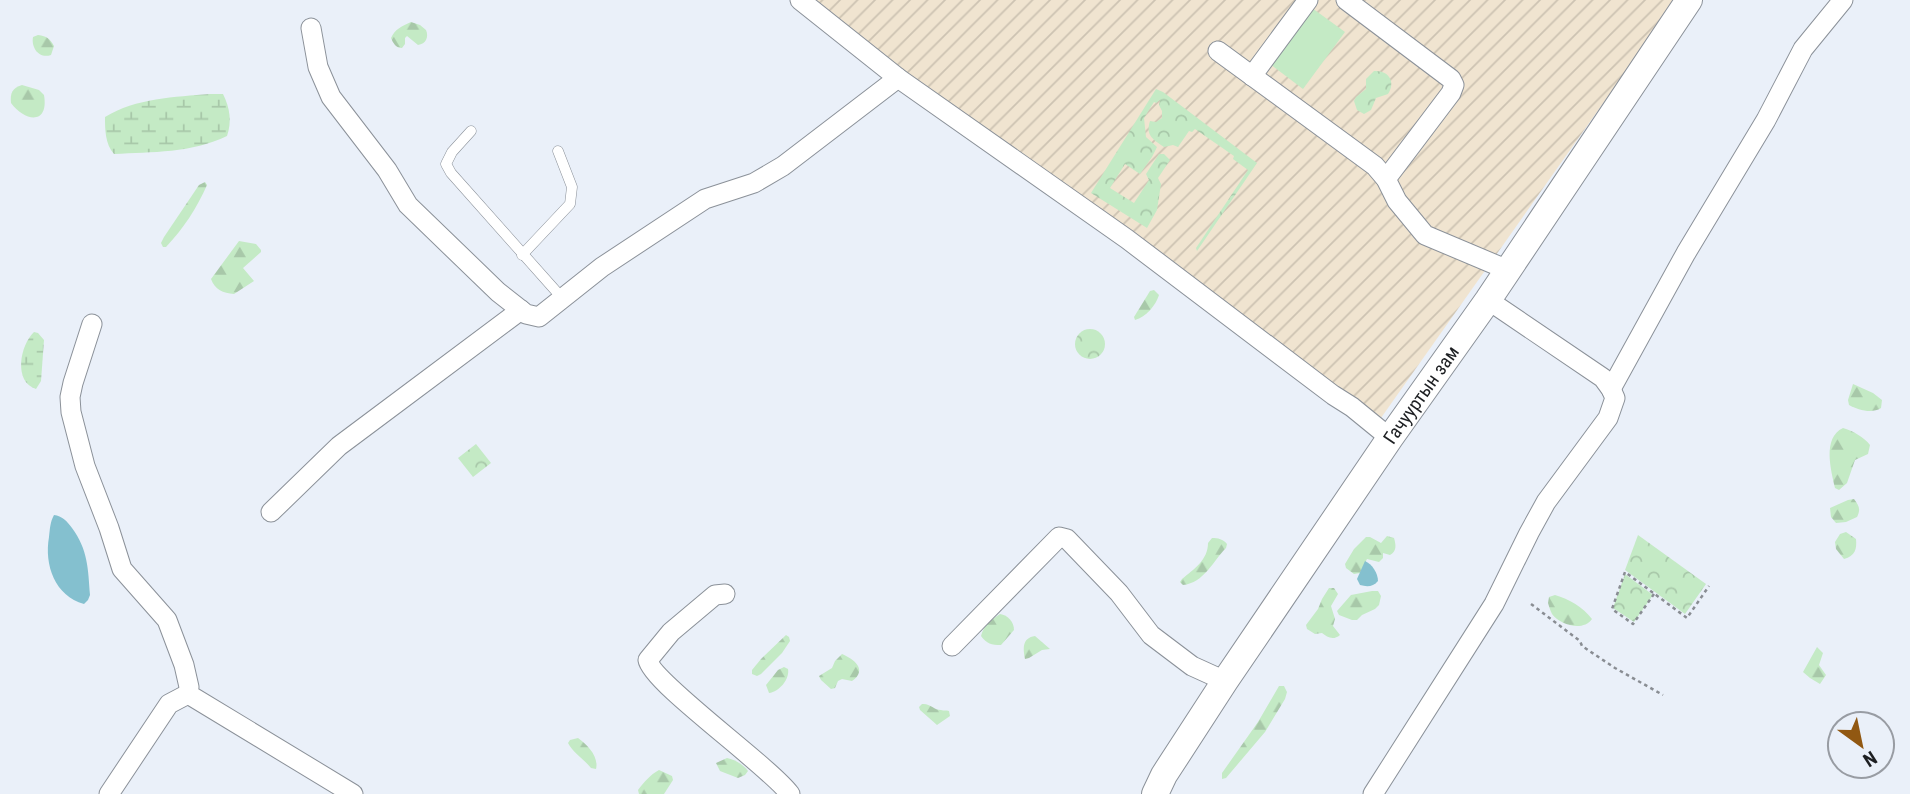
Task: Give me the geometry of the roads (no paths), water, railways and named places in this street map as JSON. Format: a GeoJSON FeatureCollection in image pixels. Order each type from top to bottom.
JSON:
{"type":"FeatureCollection","features":[{"type":"Feature","properties":{"kind":"main road","name":"Гачууртын зам"},"geometry":{"type":"LineString","coordinates":[[1155,794],[1164,775],[1225,681],[1390,438],[1488,300],[1689,0]]}},
{"type":"Feature","properties":{"kind":"street"},"geometry":{"type":"LineString","coordinates":[[800,0],[898,78],[1127,239],[1390,438]]}},
{"type":"Feature","properties":{"kind":"street"},"geometry":{"type":"LineString","coordinates":[[1252,76],[1308,0]]}},
{"type":"Feature","properties":{"kind":"street"},"geometry":{"type":"LineString","coordinates":[[1346,0],[1451,79],[1454,85],[1451,93],[1387,179]]}},
{"type":"Feature","properties":{"kind":"street"},"geometry":{"type":"LineString","coordinates":[[1611,389],[1686,253],[1766,120],[1803,49],[1843,0]]}},
{"type":"Feature","properties":{"kind":"street"},"geometry":{"type":"LineString","coordinates":[[311,29],[318,67],[331,97],[387,170],[408,205],[490,285],[526,314],[538,317],[603,267],[705,200],[754,183],[783,166],[898,78]]}},
{"type":"Feature","properties":{"kind":"street"},"geometry":{"type":"LineString","coordinates":[[1218,51],[1375,166],[1387,179],[1397,201],[1425,235],[1508,270]]}},
{"type":"Feature","properties":{"kind":"street"},"geometry":{"type":"LineString","coordinates":[[1373,794],[1494,604],[1546,502],[1608,418],[1615,398],[1603,379],[1488,300]]}},
{"type":"Feature","properties":{"kind":"street"},"geometry":{"type":"LineString","coordinates":[[271,512],[339,446],[521,310]]}},
{"type":"Feature","properties":{"kind":"street"},"geometry":{"type":"LineString","coordinates":[[92,324],[70,397],[85,466],[110,528],[122,569],[167,620],[184,665],[188,694]]}},
{"type":"Feature","properties":{"kind":"street"},"geometry":{"type":"LineString","coordinates":[[953,646],[1059,537],[1067,539],[1119,593],[1151,635],[1192,666],[1225,681]]}},
{"type":"Feature","properties":{"kind":"street"},"geometry":{"type":"LineString","coordinates":[[725,594],[715,595],[671,632],[648,660],[649,667],[770,772],[790,794]]}},
{"type":"Feature","properties":{"kind":"street"},"geometry":{"type":"LineString","coordinates":[[109,794],[169,704],[188,694]]}},
{"type":"Feature","properties":{"kind":"street"},"geometry":{"type":"LineString","coordinates":[[188,694],[353,794]]}},
{"type":"Feature","properties":{"kind":"lane"},"geometry":{"type":"LineString","coordinates":[[471,131],[452,152],[446,164],[450,173],[563,299]]}},
{"type":"Feature","properties":{"kind":"lane"},"geometry":{"type":"LineString","coordinates":[[522,255],[570,204],[572,187],[558,151]]}},
{"type":"Feature","properties":{"kind":"water"},"geometry":{"type":"Polygon","coordinates":[[[54,515],[70,525],[84,552],[90,595],[84,604],[74,600],[59,587],[50,568],[48,548],[54,515]]]}},
{"type":"Feature","properties":{"kind":"water"},"geometry":{"type":"Polygon","coordinates":[[[1365,561],[1378,578],[1376,583],[1370,586],[1360,585],[1357,579],[1365,561]]]}}]}
